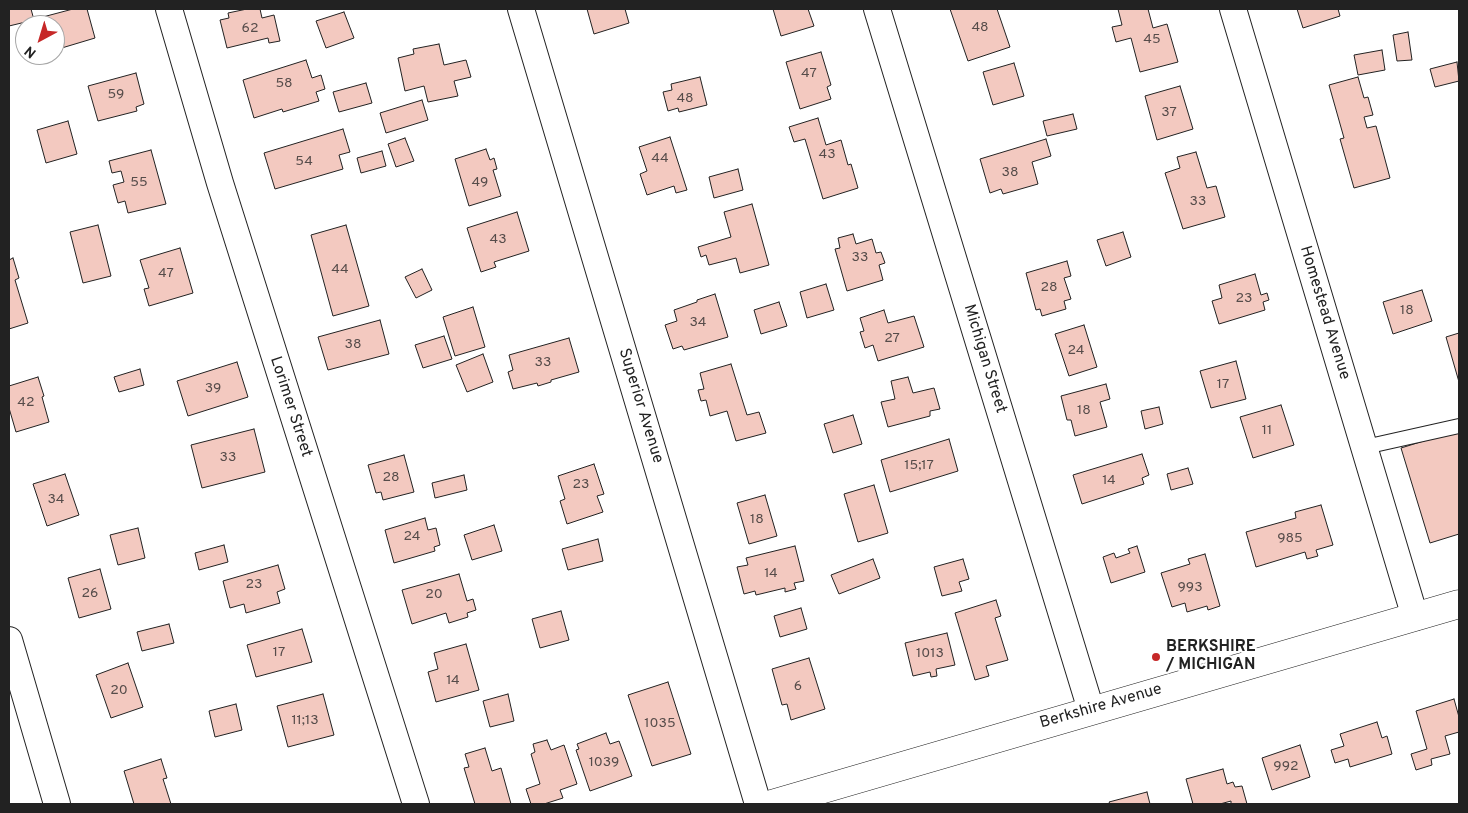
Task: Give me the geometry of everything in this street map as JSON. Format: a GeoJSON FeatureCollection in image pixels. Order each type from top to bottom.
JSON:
{"type":"FeatureCollection","features":[{"type":"Feature","properties":{"kind":"main road","name":"Berkshire Avenue"},"geometry":{"type":"LineString","coordinates":[[772,804],[1459,604]]}},
{"type":"Feature","properties":{"kind":"street","name":"Lorimer Street"},"geometry":{"type":"LineString","coordinates":[[169,9],[220,184],[416,804]]}},
{"type":"Feature","properties":{"kind":"street","name":"Superior Avenue"},"geometry":{"type":"LineString","coordinates":[[520,9],[758,804]]}},
{"type":"Feature","properties":{"kind":"street","name":"Michigan Street"},"geometry":{"type":"LineString","coordinates":[[877,9],[1091,710]]}},
{"type":"Feature","properties":{"kind":"street","name":"Homestead Avenue"},"geometry":{"type":"LineString","coordinates":[[1233,9],[1415,617]]}},
{"type":"Feature","properties":{"kind":"street"},"geometry":{"type":"LineString","coordinates":[[9,640],[57,804]]}},
{"type":"Feature","properties":{"kind":"lane"},"geometry":{"type":"LineString","coordinates":[[1365,447],[1459,426]]}},
{"type":"Feature","properties":{"kind":"building"},"geometry":{"type":"Polygon","coordinates":[[[9,9],[31,9],[33,15],[15,15],[15,25],[9,26],[9,9]]]}},
{"type":"Feature","properties":{"kind":"building"},"geometry":{"type":"Polygon","coordinates":[[[73,9],[87,9],[95,38],[65,47],[65,15],[50,15],[73,9]]]}},
{"type":"Feature","properties":{"kind":"building"},"geometry":{"type":"Polygon","coordinates":[[[247,9],[260,9],[262,18],[274,15],[280,41],[269,43],[268,38],[227,48],[220,20],[229,18],[228,13],[247,9]]]}},
{"type":"Feature","properties":{"kind":"building"},"geometry":{"type":"Polygon","coordinates":[[[587,9],[625,9],[629,23],[594,34],[587,9]]]}},
{"type":"Feature","properties":{"kind":"building"},"geometry":{"type":"Polygon","coordinates":[[[773,9],[808,9],[814,26],[781,36],[773,9]]]}},
{"type":"Feature","properties":{"kind":"building"},"geometry":{"type":"Polygon","coordinates":[[[950,9],[997,9],[1010,47],[968,61],[950,9]]]}},
{"type":"Feature","properties":{"kind":"building"},"geometry":{"type":"Polygon","coordinates":[[[1118,9],[1148,9],[1153,28],[1167,24],[1178,62],[1140,72],[1131,38],[1116,42],[1112,27],[1122,25],[1118,9]]]}},
{"type":"Feature","properties":{"kind":"building"},"geometry":{"type":"Polygon","coordinates":[[[1297,9],[1338,9],[1340,16],[1303,28],[1297,9]]]}},
{"type":"Feature","properties":{"kind":"building"},"geometry":{"type":"Polygon","coordinates":[[[344,12],[354,38],[326,48],[316,21],[344,12]]]}},
{"type":"Feature","properties":{"kind":"building"},"geometry":{"type":"Polygon","coordinates":[[[1408,32],[1412,60],[1397,61],[1393,35],[1408,32]]]}},
{"type":"Feature","properties":{"kind":"building"},"geometry":{"type":"Polygon","coordinates":[[[439,44],[444,65],[466,60],[471,77],[454,81],[458,96],[428,102],[424,86],[405,91],[398,58],[414,54],[413,49],[439,44]]]}},
{"type":"Feature","properties":{"kind":"building"},"geometry":{"type":"Polygon","coordinates":[[[1382,50],[1385,70],[1358,75],[1354,55],[1382,50]]]}},
{"type":"Feature","properties":{"kind":"building"},"geometry":{"type":"Polygon","coordinates":[[[821,52],[831,85],[827,87],[831,99],[800,109],[786,62],[821,52]]]}},
{"type":"Feature","properties":{"kind":"building"},"geometry":{"type":"Polygon","coordinates":[[[306,60],[312,78],[321,75],[325,89],[316,92],[319,101],[283,112],[282,109],[254,118],[243,80],[306,60]]]}},
{"type":"Feature","properties":{"kind":"building"},"geometry":{"type":"Polygon","coordinates":[[[1457,62],[1459,81],[1435,87],[1430,69],[1457,62]]]}},
{"type":"Feature","properties":{"kind":"building"},"geometry":{"type":"Polygon","coordinates":[[[1014,63],[1024,96],[993,105],[983,72],[1014,63]]]}},
{"type":"Feature","properties":{"kind":"building"},"geometry":{"type":"Polygon","coordinates":[[[136,73],[144,104],[136,107],[137,111],[98,121],[88,86],[136,73]]]}},
{"type":"Feature","properties":{"kind":"building"},"geometry":{"type":"Polygon","coordinates":[[[700,77],[707,105],[679,112],[678,108],[668,111],[663,92],[672,90],[671,84],[700,77]]]}},
{"type":"Feature","properties":{"kind":"building"},"geometry":{"type":"Polygon","coordinates":[[[1358,77],[1364,98],[1368,97],[1373,115],[1364,117],[1367,128],[1376,126],[1390,178],[1354,188],[1340,139],[1344,138],[1329,85],[1358,77]]]}},
{"type":"Feature","properties":{"kind":"building"},"geometry":{"type":"Polygon","coordinates":[[[366,83],[372,103],[339,112],[333,92],[366,83]]]}},
{"type":"Feature","properties":{"kind":"building"},"geometry":{"type":"Polygon","coordinates":[[[1180,86],[1193,129],[1157,140],[1145,96],[1180,86]]]}},
{"type":"Feature","properties":{"kind":"building"},"geometry":{"type":"Polygon","coordinates":[[[422,100],[428,120],[386,133],[380,113],[422,100]]]}},
{"type":"Feature","properties":{"kind":"building"},"geometry":{"type":"Polygon","coordinates":[[[1073,114],[1077,129],[1047,136],[1043,121],[1073,114]]]}},
{"type":"Feature","properties":{"kind":"building"},"geometry":{"type":"Polygon","coordinates":[[[818,118],[826,145],[841,140],[848,165],[851,164],[858,188],[823,199],[805,139],[794,142],[789,127],[818,118]]]}},
{"type":"Feature","properties":{"kind":"building"},"geometry":{"type":"Polygon","coordinates":[[[68,121],[77,154],[46,163],[37,130],[68,121]]]}},
{"type":"Feature","properties":{"kind":"building"},"geometry":{"type":"Polygon","coordinates":[[[343,129],[350,152],[339,155],[343,169],[275,189],[264,153],[343,129]]]}},
{"type":"Feature","properties":{"kind":"building"},"geometry":{"type":"Polygon","coordinates":[[[670,137],[687,190],[676,193],[674,186],[647,195],[640,174],[647,171],[639,147],[670,137]]]}},
{"type":"Feature","properties":{"kind":"building"},"geometry":{"type":"Polygon","coordinates":[[[405,138],[414,161],[396,167],[388,144],[405,138]]]}},
{"type":"Feature","properties":{"kind":"building"},"geometry":{"type":"Polygon","coordinates":[[[1046,139],[1051,156],[1032,162],[1038,184],[1003,194],[1001,189],[990,193],[980,159],[1046,139]]]}},
{"type":"Feature","properties":{"kind":"building"},"geometry":{"type":"Polygon","coordinates":[[[486,149],[490,160],[494,158],[497,169],[493,170],[501,196],[469,206],[455,159],[486,149]]]}},
{"type":"Feature","properties":{"kind":"building"},"geometry":{"type":"Polygon","coordinates":[[[151,150],[166,204],[128,213],[125,201],[118,203],[113,185],[124,182],[121,171],[112,173],[109,161],[151,150]]]}},
{"type":"Feature","properties":{"kind":"building"},"geometry":{"type":"Polygon","coordinates":[[[382,151],[386,166],[361,173],[357,158],[382,151]]]}},
{"type":"Feature","properties":{"kind":"building"},"geometry":{"type":"Polygon","coordinates":[[[1196,152],[1207,188],[1216,186],[1225,217],[1183,229],[1165,173],[1180,168],[1177,157],[1196,152]]]}},
{"type":"Feature","properties":{"kind":"building"},"geometry":{"type":"Polygon","coordinates":[[[738,169],[743,190],[714,198],[709,177],[738,169]]]}},
{"type":"Feature","properties":{"kind":"building"},"geometry":{"type":"Polygon","coordinates":[[[752,204],[769,265],[740,273],[736,258],[709,265],[706,255],[701,257],[698,247],[731,237],[724,212],[752,204]]]}},
{"type":"Feature","properties":{"kind":"building"},"geometry":{"type":"Polygon","coordinates":[[[517,212],[529,251],[494,262],[496,267],[481,272],[467,228],[517,212]]]}},
{"type":"Feature","properties":{"kind":"building"},"geometry":{"type":"Polygon","coordinates":[[[98,225],[111,276],[83,283],[70,232],[98,225]]]}},
{"type":"Feature","properties":{"kind":"building"},"geometry":{"type":"Polygon","coordinates":[[[346,225],[369,306],[333,316],[311,235],[346,225]]]}},
{"type":"Feature","properties":{"kind":"building"},"geometry":{"type":"Polygon","coordinates":[[[1123,232],[1131,257],[1106,266],[1097,240],[1123,232]]]}},
{"type":"Feature","properties":{"kind":"building"},"geometry":{"type":"Polygon","coordinates":[[[853,234],[856,244],[872,239],[876,253],[881,252],[885,263],[879,265],[883,280],[847,291],[835,249],[840,248],[838,238],[853,234]]]}},
{"type":"Feature","properties":{"kind":"building"},"geometry":{"type":"Polygon","coordinates":[[[180,248],[193,293],[149,306],[144,289],[149,288],[140,260],[180,248]]]}},
{"type":"Feature","properties":{"kind":"building"},"geometry":{"type":"Polygon","coordinates":[[[13,258],[19,278],[15,280],[28,323],[9,329],[9,260],[13,258]]]}},
{"type":"Feature","properties":{"kind":"building"},"geometry":{"type":"Polygon","coordinates":[[[1067,261],[1071,276],[1064,278],[1071,299],[1064,301],[1066,309],[1042,316],[1040,309],[1036,310],[1026,273],[1067,261]]]}},
{"type":"Feature","properties":{"kind":"building"},"geometry":{"type":"Polygon","coordinates":[[[422,269],[432,290],[416,298],[405,277],[422,269]]]}},
{"type":"Feature","properties":{"kind":"building"},"geometry":{"type":"Polygon","coordinates":[[[1255,274],[1261,295],[1267,293],[1269,300],[1263,302],[1265,310],[1219,324],[1212,301],[1222,298],[1219,285],[1255,274]]]}},
{"type":"Feature","properties":{"kind":"building"},"geometry":{"type":"Polygon","coordinates":[[[826,284],[834,310],[807,318],[800,292],[826,284]]]}},
{"type":"Feature","properties":{"kind":"building"},"geometry":{"type":"Polygon","coordinates":[[[1422,290],[1432,321],[1393,334],[1383,302],[1422,290]]]}},
{"type":"Feature","properties":{"kind":"building"},"geometry":{"type":"Polygon","coordinates":[[[715,294],[728,337],[684,350],[682,346],[673,349],[665,325],[677,321],[674,310],[715,294]]]}},
{"type":"Feature","properties":{"kind":"building"},"geometry":{"type":"Polygon","coordinates":[[[779,302],[787,326],[761,334],[754,310],[779,302]]]}},
{"type":"Feature","properties":{"kind":"building"},"geometry":{"type":"Polygon","coordinates":[[[473,307],[485,347],[455,356],[443,317],[473,307]]]}},
{"type":"Feature","properties":{"kind":"building"},"geometry":{"type":"Polygon","coordinates":[[[884,310],[888,323],[914,316],[924,347],[878,361],[873,345],[865,348],[860,332],[864,331],[860,318],[884,310]]]}},
{"type":"Feature","properties":{"kind":"building"},"geometry":{"type":"Polygon","coordinates":[[[380,320],[389,354],[328,370],[318,337],[380,320]]]}},
{"type":"Feature","properties":{"kind":"building"},"geometry":{"type":"Polygon","coordinates":[[[1084,325],[1097,367],[1069,376],[1055,334],[1084,325]]]}},
{"type":"Feature","properties":{"kind":"building"},"geometry":{"type":"Polygon","coordinates":[[[1459,333],[1459,382],[1446,337],[1459,333]]]}},
{"type":"Feature","properties":{"kind":"building"},"geometry":{"type":"Polygon","coordinates":[[[444,336],[452,359],[423,368],[415,345],[444,336]]]}},
{"type":"Feature","properties":{"kind":"building"},"geometry":{"type":"Polygon","coordinates":[[[569,338],[579,372],[538,386],[537,383],[513,389],[508,372],[513,370],[509,355],[569,338]]]}},
{"type":"Feature","properties":{"kind":"building"},"geometry":{"type":"Polygon","coordinates":[[[483,354],[493,382],[467,392],[456,365],[483,354]]]}},
{"type":"Feature","properties":{"kind":"building"},"geometry":{"type":"Polygon","coordinates":[[[1236,361],[1246,399],[1211,408],[1200,371],[1236,361]]]}},
{"type":"Feature","properties":{"kind":"building"},"geometry":{"type":"Polygon","coordinates":[[[237,362],[248,397],[188,416],[177,381],[237,362]]]}},
{"type":"Feature","properties":{"kind":"building"},"geometry":{"type":"Polygon","coordinates":[[[731,364],[747,415],[759,412],[766,433],[736,441],[727,411],[710,416],[706,400],[701,401],[698,390],[704,389],[700,373],[731,364]]]}},
{"type":"Feature","properties":{"kind":"building"},"geometry":{"type":"Polygon","coordinates":[[[140,369],[144,385],[119,392],[114,377],[140,369]]]}},
{"type":"Feature","properties":{"kind":"building"},"geometry":{"type":"Polygon","coordinates":[[[38,377],[49,422],[16,432],[9,408],[9,386],[38,377]]]}},
{"type":"Feature","properties":{"kind":"building"},"geometry":{"type":"Polygon","coordinates":[[[908,377],[913,393],[934,388],[940,409],[930,411],[930,416],[888,427],[881,402],[895,399],[891,381],[908,377]]]}},
{"type":"Feature","properties":{"kind":"building"},"geometry":{"type":"Polygon","coordinates":[[[1106,384],[1110,399],[1100,402],[1107,427],[1075,436],[1071,420],[1067,420],[1061,396],[1106,384]]]}},
{"type":"Feature","properties":{"kind":"building"},"geometry":{"type":"Polygon","coordinates":[[[1281,405],[1294,445],[1253,458],[1240,417],[1281,405]]]}},
{"type":"Feature","properties":{"kind":"building"},"geometry":{"type":"Polygon","coordinates":[[[1159,407],[1163,424],[1145,429],[1141,411],[1159,407]]]}},
{"type":"Feature","properties":{"kind":"building"},"geometry":{"type":"Polygon","coordinates":[[[853,415],[862,444],[833,453],[824,424],[853,415]]]}},
{"type":"Feature","properties":{"kind":"building"},"geometry":{"type":"Polygon","coordinates":[[[254,429],[265,472],[202,488],[191,445],[254,429]]]}},
{"type":"Feature","properties":{"kind":"building"},"geometry":{"type":"Polygon","coordinates":[[[1459,430],[1459,534],[1430,543],[1401,448],[1459,430]]]}},
{"type":"Feature","properties":{"kind":"building"},"geometry":{"type":"Polygon","coordinates":[[[949,439],[958,471],[890,492],[881,460],[949,439]]]}},
{"type":"Feature","properties":{"kind":"building"},"geometry":{"type":"Polygon","coordinates":[[[1142,454],[1149,475],[1142,478],[1144,484],[1082,504],[1073,475],[1142,454]]]}},
{"type":"Feature","properties":{"kind":"building"},"geometry":{"type":"Polygon","coordinates":[[[404,455],[414,492],[383,500],[381,492],[376,493],[368,465],[404,455]]]}},
{"type":"Feature","properties":{"kind":"building"},"geometry":{"type":"Polygon","coordinates":[[[594,464],[604,494],[597,496],[603,512],[567,524],[560,501],[565,499],[558,476],[594,464]]]}},
{"type":"Feature","properties":{"kind":"building"},"geometry":{"type":"Polygon","coordinates":[[[1188,468],[1193,484],[1171,490],[1167,474],[1188,468]]]}},
{"type":"Feature","properties":{"kind":"building"},"geometry":{"type":"Polygon","coordinates":[[[65,474],[79,515],[47,526],[33,484],[65,474]]]}},
{"type":"Feature","properties":{"kind":"building"},"geometry":{"type":"Polygon","coordinates":[[[464,475],[467,490],[435,498],[432,483],[464,475]]]}},
{"type":"Feature","properties":{"kind":"building"},"geometry":{"type":"Polygon","coordinates":[[[874,485],[888,533],[858,542],[844,494],[874,485]]]}},
{"type":"Feature","properties":{"kind":"building"},"geometry":{"type":"Polygon","coordinates":[[[765,495],[777,536],[749,544],[737,503],[765,495]]]}},
{"type":"Feature","properties":{"kind":"building"},"geometry":{"type":"Polygon","coordinates":[[[1321,505],[1333,545],[1316,550],[1318,556],[1307,559],[1305,552],[1256,567],[1246,532],[1296,518],[1295,512],[1321,505]]]}},
{"type":"Feature","properties":{"kind":"building"},"geometry":{"type":"Polygon","coordinates":[[[425,518],[428,530],[436,528],[440,545],[434,547],[435,551],[394,563],[385,530],[425,518]]]}},
{"type":"Feature","properties":{"kind":"building"},"geometry":{"type":"Polygon","coordinates":[[[494,525],[502,551],[472,560],[464,535],[494,525]]]}},
{"type":"Feature","properties":{"kind":"building"},"geometry":{"type":"Polygon","coordinates":[[[138,528],[145,558],[118,565],[110,535],[138,528]]]}},
{"type":"Feature","properties":{"kind":"building"},"geometry":{"type":"Polygon","coordinates":[[[598,539],[603,561],[568,570],[562,549],[598,539]]]}},
{"type":"Feature","properties":{"kind":"building"},"geometry":{"type":"Polygon","coordinates":[[[224,545],[228,562],[199,570],[195,553],[224,545]]]}},
{"type":"Feature","properties":{"kind":"building"},"geometry":{"type":"Polygon","coordinates":[[[795,546],[804,581],[794,583],[796,589],[785,592],[785,588],[756,595],[755,591],[744,594],[737,567],[748,565],[746,558],[795,546]]]}},
{"type":"Feature","properties":{"kind":"building"},"geometry":{"type":"Polygon","coordinates":[[[1137,546],[1145,572],[1111,583],[1103,557],[1114,553],[1116,558],[1130,553],[1128,549],[1137,546]]]}},
{"type":"Feature","properties":{"kind":"building"},"geometry":{"type":"Polygon","coordinates":[[[1205,554],[1220,606],[1208,610],[1207,606],[1187,612],[1185,603],[1172,607],[1161,573],[1190,564],[1188,559],[1205,554]]]}},
{"type":"Feature","properties":{"kind":"building"},"geometry":{"type":"Polygon","coordinates":[[[873,559],[880,578],[839,594],[831,575],[873,559]]]}},
{"type":"Feature","properties":{"kind":"building"},"geometry":{"type":"Polygon","coordinates":[[[963,559],[969,579],[959,582],[962,591],[942,596],[934,567],[963,559]]]}},
{"type":"Feature","properties":{"kind":"building"},"geometry":{"type":"Polygon","coordinates":[[[278,565],[285,589],[277,592],[280,603],[246,613],[244,604],[230,608],[223,581],[278,565]]]}},
{"type":"Feature","properties":{"kind":"building"},"geometry":{"type":"Polygon","coordinates":[[[100,569],[111,609],[79,618],[68,578],[100,569]]]}},
{"type":"Feature","properties":{"kind":"building"},"geometry":{"type":"Polygon","coordinates":[[[459,574],[467,601],[473,599],[476,610],[467,613],[468,617],[449,623],[446,613],[412,624],[402,590],[459,574]]]}},
{"type":"Feature","properties":{"kind":"building"},"geometry":{"type":"Polygon","coordinates":[[[996,600],[1001,616],[995,618],[1008,660],[986,666],[989,676],[975,680],[955,613],[996,600]]]}},
{"type":"Feature","properties":{"kind":"building"},"geometry":{"type":"Polygon","coordinates":[[[801,608],[807,629],[780,637],[774,616],[801,608]]]}},
{"type":"Feature","properties":{"kind":"building"},"geometry":{"type":"Polygon","coordinates":[[[561,611],[569,640],[540,648],[532,619],[561,611]]]}},
{"type":"Feature","properties":{"kind":"building"},"geometry":{"type":"Polygon","coordinates":[[[169,624],[174,643],[142,651],[137,632],[169,624]]]}},
{"type":"Feature","properties":{"kind":"building"},"geometry":{"type":"Polygon","coordinates":[[[302,629],[312,662],[256,677],[247,645],[302,629]]]}},
{"type":"Feature","properties":{"kind":"building"},"geometry":{"type":"Polygon","coordinates":[[[947,633],[955,665],[936,669],[937,676],[931,677],[930,672],[913,676],[905,643],[947,633]]]}},
{"type":"Feature","properties":{"kind":"building"},"geometry":{"type":"Polygon","coordinates":[[[466,644],[479,690],[436,702],[428,672],[438,669],[434,653],[466,644]]]}},
{"type":"Feature","properties":{"kind":"building"},"geometry":{"type":"Polygon","coordinates":[[[809,658],[825,709],[791,720],[787,704],[782,705],[772,669],[809,658]]]}},
{"type":"Feature","properties":{"kind":"building"},"geometry":{"type":"Polygon","coordinates":[[[128,663],[143,707],[111,718],[96,675],[128,663]]]}},
{"type":"Feature","properties":{"kind":"building"},"geometry":{"type":"Polygon","coordinates":[[[668,682],[691,754],[652,766],[628,695],[668,682]]]}},
{"type":"Feature","properties":{"kind":"building"},"geometry":{"type":"Polygon","coordinates":[[[323,694],[334,735],[288,747],[277,706],[323,694]]]}},
{"type":"Feature","properties":{"kind":"building"},"geometry":{"type":"Polygon","coordinates":[[[508,694],[514,721],[490,727],[483,701],[508,694]]]}},
{"type":"Feature","properties":{"kind":"building"},"geometry":{"type":"Polygon","coordinates":[[[1454,699],[1459,717],[1459,732],[1445,736],[1450,754],[1431,759],[1432,765],[1416,770],[1411,754],[1427,749],[1416,711],[1454,699]]]}},
{"type":"Feature","properties":{"kind":"building"},"geometry":{"type":"Polygon","coordinates":[[[236,704],[242,730],[215,737],[209,711],[236,704]]]}},
{"type":"Feature","properties":{"kind":"building"},"geometry":{"type":"Polygon","coordinates":[[[1377,722],[1382,738],[1387,736],[1392,754],[1350,767],[1348,759],[1335,763],[1331,750],[1344,746],[1340,734],[1377,722]]]}},
{"type":"Feature","properties":{"kind":"building"},"geometry":{"type":"Polygon","coordinates":[[[606,733],[610,744],[619,741],[632,776],[590,791],[576,750],[579,749],[577,744],[606,733]]]}},
{"type":"Feature","properties":{"kind":"building"},"geometry":{"type":"Polygon","coordinates":[[[547,740],[551,750],[564,745],[577,784],[560,790],[563,798],[544,804],[531,804],[526,789],[540,784],[531,754],[535,752],[533,744],[547,740]]]}},
{"type":"Feature","properties":{"kind":"building"},"geometry":{"type":"Polygon","coordinates":[[[1300,745],[1310,777],[1272,790],[1262,758],[1300,745]]]}},
{"type":"Feature","properties":{"kind":"building"},"geometry":{"type":"Polygon","coordinates":[[[485,748],[492,771],[501,768],[511,804],[475,804],[464,768],[469,767],[465,754],[485,748]]]}},
{"type":"Feature","properties":{"kind":"building"},"geometry":{"type":"Polygon","coordinates":[[[161,759],[167,778],[163,779],[171,804],[134,804],[124,771],[161,759]]]}},
{"type":"Feature","properties":{"kind":"building"},"geometry":{"type":"Polygon","coordinates":[[[1223,769],[1227,784],[1233,782],[1235,787],[1242,786],[1247,804],[1231,804],[1231,801],[1220,804],[1193,804],[1186,779],[1223,769]]]}},
{"type":"Feature","properties":{"kind":"building"},"geometry":{"type":"Polygon","coordinates":[[[1147,792],[1150,804],[1110,804],[1109,802],[1147,792]]]}},
{"type":"Feature","properties":{"kind":"place","name":"BERKSHIRE / MICHIGAN"},"geometry":{"type":"Point","coordinates":[1156,657]}}]}
